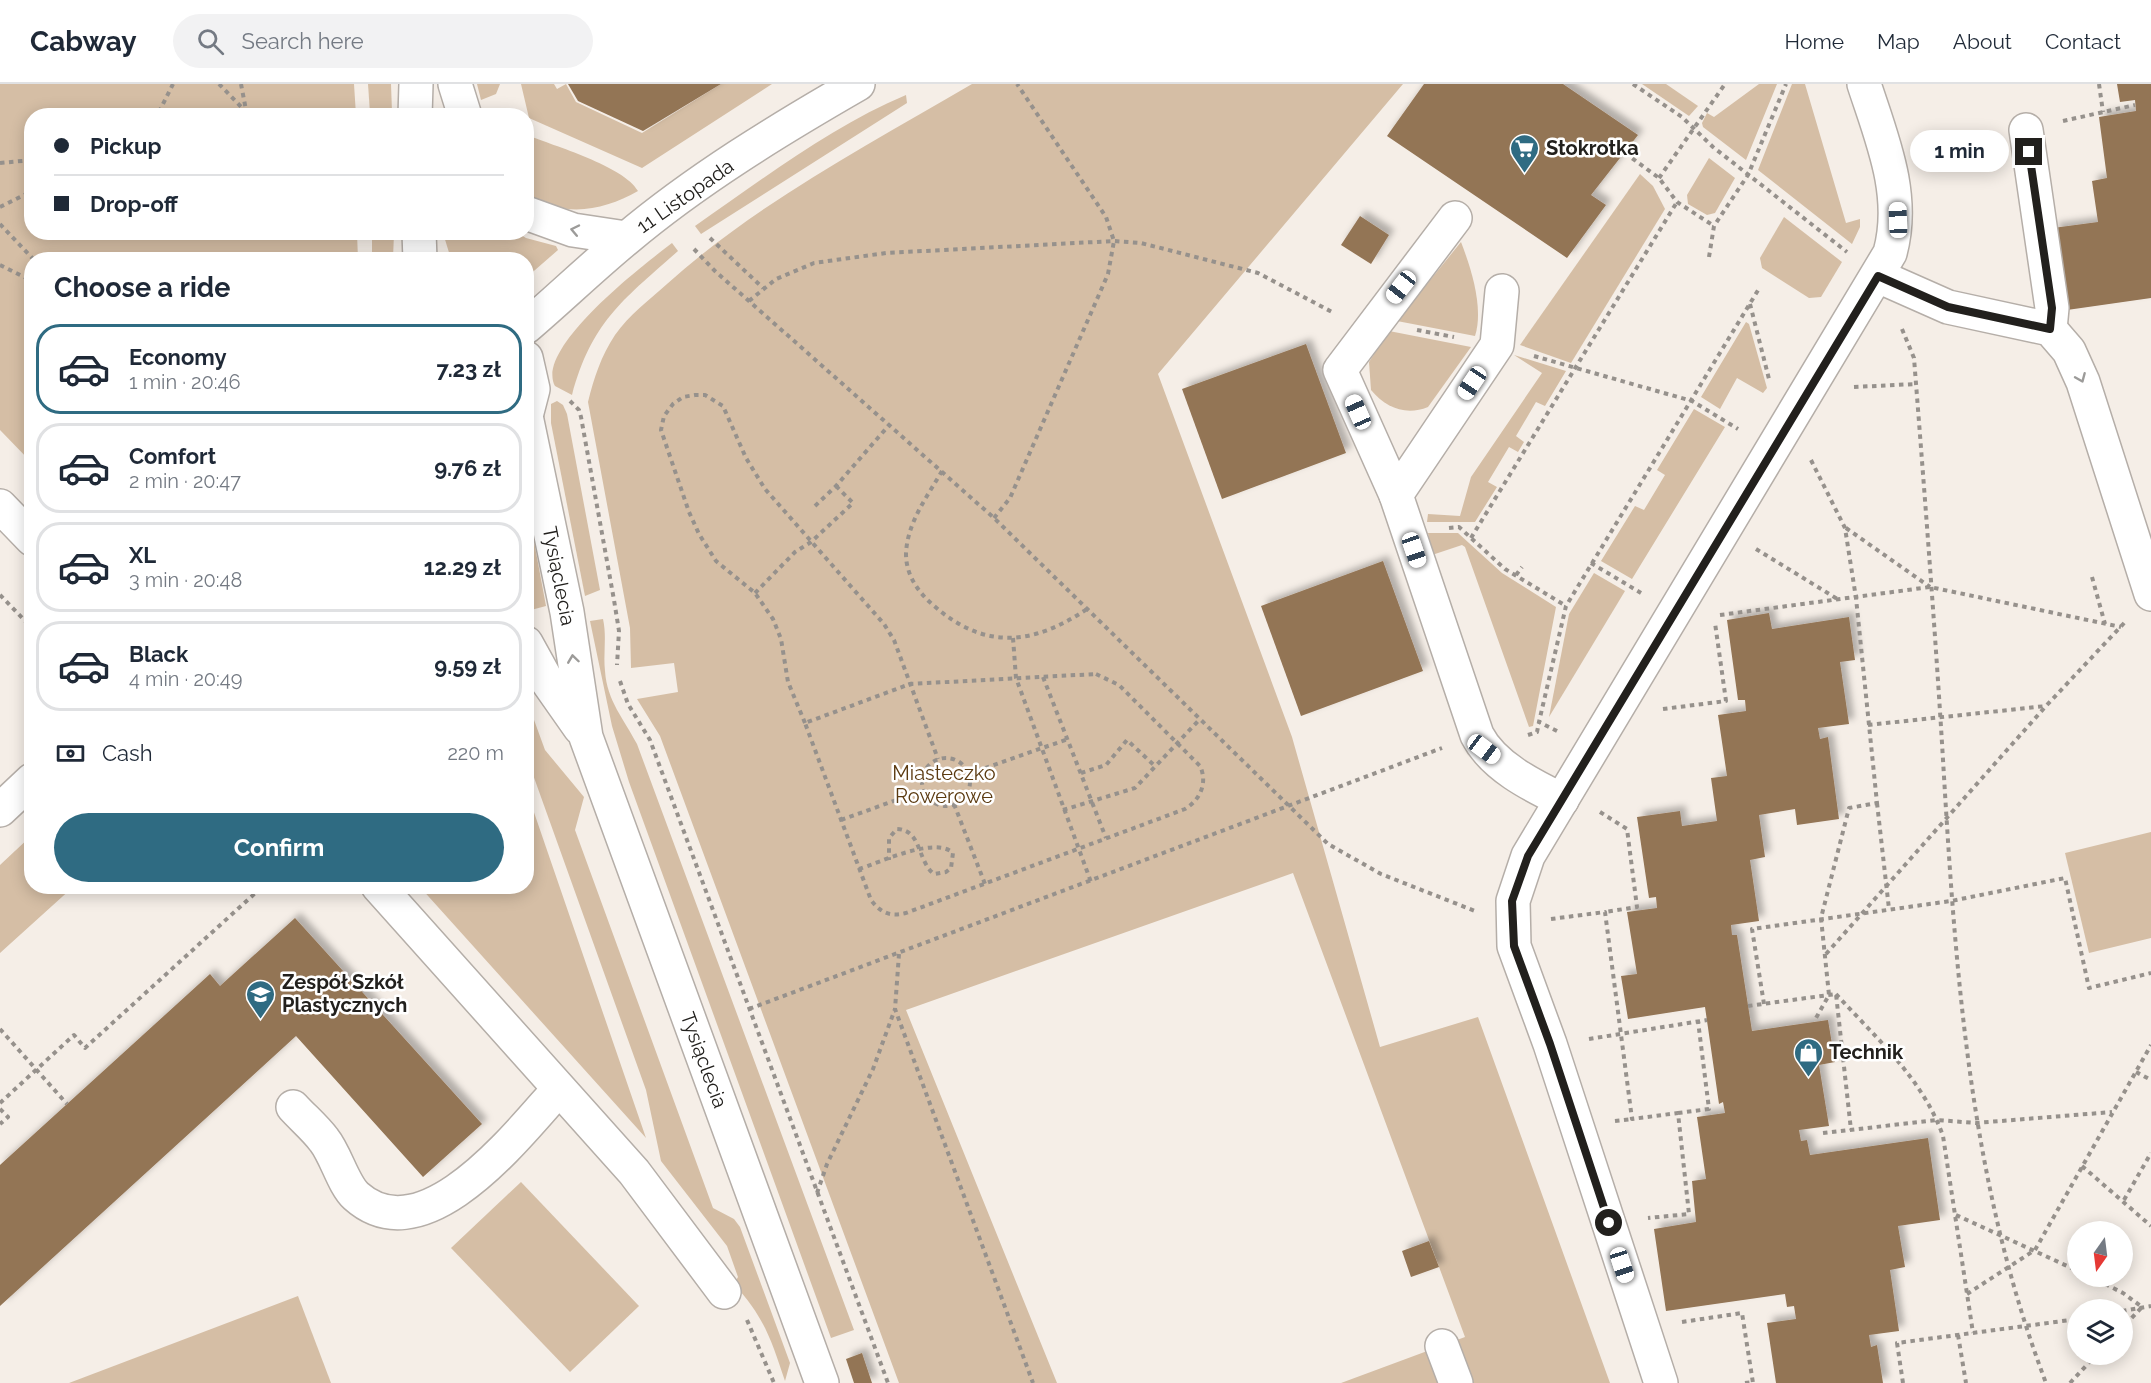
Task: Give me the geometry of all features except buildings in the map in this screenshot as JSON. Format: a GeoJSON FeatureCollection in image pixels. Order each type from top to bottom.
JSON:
{"type":"FeatureCollection","features":[{"type":"Feature","properties":{"kind":"street"},"geometry":{"type":"LineString","coordinates":[[415,108],[416,84]]}},
{"type":"Feature","properties":{"kind":"street"},"geometry":{"type":"LineString","coordinates":[[455,84],[462,108]]}},
{"type":"Feature","properties":{"kind":"street","name":"11 Listopada"},"geometry":{"type":"LineString","coordinates":[[534,320],[626,238],[665,208],[758,145],[858,84]]}},
{"type":"Feature","properties":{"kind":"street"},"geometry":{"type":"LineString","coordinates":[[1661,1383],[1550,1044],[1514,946],[1511,925],[1512,901],[1528,856],[1890,253],[1898,220],[1897,199],[1885,150],[1864,84]]}},
{"type":"Feature","properties":{"kind":"street"},"geometry":{"type":"LineString","coordinates":[[2026,130],[2052,308],[2050,329]]}},
{"type":"Feature","properties":{"kind":"street"},"geometry":{"type":"LineString","coordinates":[[534,216],[573,230],[626,238]]}},
{"type":"Feature","properties":{"kind":"street"},"geometry":{"type":"LineString","coordinates":[[1455,218],[1340,370],[1396,495],[1477,735],[1484,749],[1528,783],[1565,795]]}},
{"type":"Feature","properties":{"kind":"street"},"geometry":{"type":"LineString","coordinates":[[1878,276],[1948,307],[2050,329],[2069,351],[2083,381],[2151,594]]}},
{"type":"Feature","properties":{"kind":"street"},"geometry":{"type":"LineString","coordinates":[[1396,495],[1497,345],[1502,291]]}},
{"type":"Feature","properties":{"kind":"street","name":"Tysiąclecia"},"geometry":{"type":"LineString","coordinates":[[534,454],[567,612],[586,737],[822,1383]]}},
{"type":"Feature","properties":{"kind":"street"},"geometry":{"type":"LineString","coordinates":[[0,506],[24,530]]}},
{"type":"Feature","properties":{"kind":"street","name":"Tysiąclecia"},"geometry":{"type":"LineString","coordinates":[[534,657],[547,681],[586,737]]}},
{"type":"Feature","properties":{"kind":"street"},"geometry":{"type":"LineString","coordinates":[[0,810],[24,788]]}},
{"type":"Feature","properties":{"kind":"street"},"geometry":{"type":"LineString","coordinates":[[385,894],[558,1090],[634,1172],[724,1292]]}},
{"type":"Feature","properties":{"kind":"street"},"geometry":{"type":"LineString","coordinates":[[293,1107],[325,1141],[355,1196],[378,1209],[400,1212],[421,1211],[444,1200],[505,1148],[558,1090]]}},
{"type":"Feature","properties":{"kind":"street"},"geometry":{"type":"LineString","coordinates":[[1442,1346],[1456,1383]]}},
{"type":"Feature","properties":{"kind":"path"},"geometry":{"type":"LineString","coordinates":[[161,108],[173,84]]}},
{"type":"Feature","properties":{"kind":"path"},"geometry":{"type":"LineString","coordinates":[[219,84],[244,108]]}},
{"type":"Feature","properties":{"kind":"path"},"geometry":{"type":"LineString","coordinates":[[241,84],[246,108]]}},
{"type":"Feature","properties":{"kind":"path"},"geometry":{"type":"LineString","coordinates":[[994,518],[1010,498],[1047,417],[1108,274],[1114,241],[1106,217],[1017,84]]}},
{"type":"Feature","properties":{"kind":"path"},"geometry":{"type":"LineString","coordinates":[[1633,84],[1682,117],[1748,175],[1878,276],[1914,358],[1960,1008],[1976,1123],[2026,1326],[2046,1383]]}},
{"type":"Feature","properties":{"kind":"path"},"geometry":{"type":"LineString","coordinates":[[1659,178],[1725,84]]}},
{"type":"Feature","properties":{"kind":"path"},"geometry":{"type":"LineString","coordinates":[[1709,257],[1714,226],[1748,175],[1786,84]]}},
{"type":"Feature","properties":{"kind":"path"},"geometry":{"type":"LineString","coordinates":[[2099,84],[2103,112]]}},
{"type":"Feature","properties":{"kind":"path"},"geometry":{"type":"LineString","coordinates":[[1885,150],[1978,137]]}},
{"type":"Feature","properties":{"kind":"path"},"geometry":{"type":"LineString","coordinates":[[1625,153],[1659,178],[1677,202],[1714,226]]}},
{"type":"Feature","properties":{"kind":"path"},"geometry":{"type":"LineString","coordinates":[[0,163],[24,161]]}},
{"type":"Feature","properties":{"kind":"path"},"geometry":{"type":"LineString","coordinates":[[0,207],[24,195]]}},
{"type":"Feature","properties":{"kind":"path"},"geometry":{"type":"LineString","coordinates":[[1472,538],[1677,202]]}},
{"type":"Feature","properties":{"kind":"path"},"geometry":{"type":"LineString","coordinates":[[0,224],[26,252]]}},
{"type":"Feature","properties":{"kind":"path"},"geometry":{"type":"LineString","coordinates":[[710,238],[763,288]]}},
{"type":"Feature","properties":{"kind":"path"},"geometry":{"type":"LineString","coordinates":[[749,301],[776,279],[807,265],[886,253],[1114,241],[1141,243],[1258,273],[1274,280]]}},
{"type":"Feature","properties":{"kind":"path"},"geometry":{"type":"LineString","coordinates":[[694,249],[701,258],[994,518],[1289,807],[1328,843],[1358,863],[1511,925],[1637,907],[1627,829],[1565,795]]}},
{"type":"Feature","properties":{"kind":"path"},"geometry":{"type":"LineString","coordinates":[[0,265],[24,276]]}},
{"type":"Feature","properties":{"kind":"path"},"geometry":{"type":"LineString","coordinates":[[1592,750],[1539,722],[1566,606],[1760,288]]}},
{"type":"Feature","properties":{"kind":"path"},"geometry":{"type":"LineString","coordinates":[[1750,304],[1770,382],[1845,528],[1856,598],[1889,909]]}},
{"type":"Feature","properties":{"kind":"path"},"geometry":{"type":"LineString","coordinates":[[1820,372],[1850,388],[1916,384]]}},
{"type":"Feature","properties":{"kind":"path"},"geometry":{"type":"LineString","coordinates":[[805,723],[910,684],[1096,674],[1109,678],[1178,743],[1203,772],[1202,788],[1194,803],[985,884],[895,916],[878,909],[860,869],[788,682],[778,629],[755,593],[716,561],[694,523],[661,430],[664,416],[673,404],[683,397],[695,394],[705,395],[723,406],[759,481],[884,624],[894,640],[910,684],[938,759]]}},
{"type":"Feature","properties":{"kind":"path"},"geometry":{"type":"LineString","coordinates":[[1692,401],[1707,410]]}},
{"type":"Feature","properties":{"kind":"path"},"geometry":{"type":"LineString","coordinates":[[579,410],[619,631],[618,669]]}},
{"type":"Feature","properties":{"kind":"path"},"geometry":{"type":"LineString","coordinates":[[815,506],[836,486],[890,424]]}},
{"type":"Feature","properties":{"kind":"path"},"geometry":{"type":"LineString","coordinates":[[942,471],[916,514],[909,533],[906,554],[908,570],[915,585],[928,601],[951,621],[976,633],[1013,638],[1056,628],[1087,609]]}},
{"type":"Feature","properties":{"kind":"path"},"geometry":{"type":"LineString","coordinates":[[755,593],[795,552],[811,542],[853,503],[836,486]]}},
{"type":"Feature","properties":{"kind":"path"},"geometry":{"type":"LineString","coordinates":[[1407,529],[1459,527],[1505,569],[1566,606]]}},
{"type":"Feature","properties":{"kind":"path"},"geometry":{"type":"LineString","coordinates":[[1845,528],[1930,587]]}},
{"type":"Feature","properties":{"kind":"path"},"geometry":{"type":"LineString","coordinates":[[1725,530],[1839,600]]}},
{"type":"Feature","properties":{"kind":"path"},"geometry":{"type":"LineString","coordinates":[[1591,563],[1657,603],[1678,608]]}},
{"type":"Feature","properties":{"kind":"path"},"geometry":{"type":"LineString","coordinates":[[1516,575],[1522,567]]}},
{"type":"Feature","properties":{"kind":"path"},"geometry":{"type":"LineString","coordinates":[[2092,577],[2105,624]]}},
{"type":"Feature","properties":{"kind":"path"},"geometry":{"type":"LineString","coordinates":[[1613,715],[1726,701],[1714,616],[1930,587],[2121,627]]}},
{"type":"Feature","properties":{"kind":"path"},"geometry":{"type":"LineString","coordinates":[[0,595],[24,620]]}},
{"type":"Feature","properties":{"kind":"path"},"geometry":{"type":"LineString","coordinates":[[1825,954],[2046,706],[2127,620]]}},
{"type":"Feature","properties":{"kind":"path"},"geometry":{"type":"LineString","coordinates":[[1013,638],[1016,678],[1090,882]]}},
{"type":"Feature","properties":{"kind":"path"},"geometry":{"type":"LineString","coordinates":[[1043,676],[1106,838]]}},
{"type":"Feature","properties":{"kind":"path"},"geometry":{"type":"LineString","coordinates":[[619,677],[628,704],[650,740],[888,1383]]}},
{"type":"Feature","properties":{"kind":"path"},"geometry":{"type":"LineString","coordinates":[[1868,725],[2046,706]]}},
{"type":"Feature","properties":{"kind":"path"},"geometry":{"type":"LineString","coordinates":[[1063,810],[1135,788],[1200,719]]}},
{"type":"Feature","properties":{"kind":"path"},"geometry":{"type":"LineString","coordinates":[[749,1010],[1477,735]]}},
{"type":"Feature","properties":{"kind":"path"},"geometry":{"type":"LineString","coordinates":[[968,774],[1068,739]]}},
{"type":"Feature","properties":{"kind":"path"},"geometry":{"type":"LineString","coordinates":[[1081,773],[1106,765],[1127,740],[1156,766]]}},
{"type":"Feature","properties":{"kind":"path"},"geometry":{"type":"LineString","coordinates":[[938,759],[952,759],[959,762],[968,774],[969,788],[965,795],[954,804],[939,804],[932,801],[924,790],[923,775],[926,768],[938,759]]}},
{"type":"Feature","properties":{"kind":"path"},"geometry":{"type":"LineString","coordinates":[[841,820],[924,790]]}},
{"type":"Feature","properties":{"kind":"path"},"geometry":{"type":"LineString","coordinates":[[1816,1018],[1829,995],[1821,918],[1849,808],[1877,803]]}},
{"type":"Feature","properties":{"kind":"path"},"geometry":{"type":"LineString","coordinates":[[954,804],[985,884]]}},
{"type":"Feature","properties":{"kind":"path"},"geometry":{"type":"LineString","coordinates":[[860,869],[889,860],[919,849],[939,845],[953,853],[951,868],[946,872],[934,874],[924,863],[919,849],[909,832],[897,829],[889,838],[889,860]]}},
{"type":"Feature","properties":{"kind":"path"},"geometry":{"type":"LineString","coordinates":[[1764,1004],[1752,929],[1951,901],[2065,878],[2089,988],[2151,974]]}},
{"type":"Feature","properties":{"kind":"path"},"geometry":{"type":"LineString","coordinates":[[0,1103],[74,1035],[85,1048],[254,894]]}},
{"type":"Feature","properties":{"kind":"path"},"geometry":{"type":"LineString","coordinates":[[1605,912],[1632,1119],[1709,1109],[1698,1022]]}},
{"type":"Feature","properties":{"kind":"path"},"geometry":{"type":"LineString","coordinates":[[817,1193],[827,1164],[873,1069],[895,1009],[899,954]]}},
{"type":"Feature","properties":{"kind":"path"},"geometry":{"type":"LineString","coordinates":[[1748,1006],[1836,994]]}},
{"type":"Feature","properties":{"kind":"path"},"geometry":{"type":"LineString","coordinates":[[1836,994],[1917,1084],[1937,1119],[1943,1136],[1973,1332]]}},
{"type":"Feature","properties":{"kind":"path"},"geometry":{"type":"LineString","coordinates":[[1836,994],[1851,1130]]}},
{"type":"Feature","properties":{"kind":"path"},"geometry":{"type":"LineString","coordinates":[[895,1009],[1032,1383]]}},
{"type":"Feature","properties":{"kind":"path"},"geometry":{"type":"LineString","coordinates":[[1550,1044],[1707,1020]]}},
{"type":"Feature","properties":{"kind":"path"},"geometry":{"type":"LineString","coordinates":[[0,1029],[67,1104]]}},
{"type":"Feature","properties":{"kind":"path"},"geometry":{"type":"LineString","coordinates":[[1967,1294],[2011,1269],[2036,1250],[2151,1045]]}},
{"type":"Feature","properties":{"kind":"path"},"geometry":{"type":"LineString","coordinates":[[2136,1072],[2151,1080]]}},
{"type":"Feature","properties":{"kind":"path"},"geometry":{"type":"LineString","coordinates":[[0,1109],[8,1117],[0,1124]]}},
{"type":"Feature","properties":{"kind":"path"},"geometry":{"type":"LineString","coordinates":[[1823,1133],[1937,1119],[1976,1123],[2113,1112]]}},
{"type":"Feature","properties":{"kind":"path"},"geometry":{"type":"LineString","coordinates":[[1609,1223],[1689,1214],[1678,1113]]}},
{"type":"Feature","properties":{"kind":"path"},"geometry":{"type":"LineString","coordinates":[[2124,1200],[2151,1153]]}},
{"type":"Feature","properties":{"kind":"path"},"geometry":{"type":"LineString","coordinates":[[2082,1166],[2124,1200],[2151,1226]]}},
{"type":"Feature","properties":{"kind":"path"},"geometry":{"type":"LineString","coordinates":[[1955,1215],[2067,1266]]}},
{"type":"Feature","properties":{"kind":"path"},"geometry":{"type":"LineString","coordinates":[[2111,1287],[2142,1307]]}},
{"type":"Feature","properties":{"kind":"path"},"geometry":{"type":"LineString","coordinates":[[724,1292],[750,1324],[774,1383]]}},
{"type":"Feature","properties":{"kind":"path"},"geometry":{"type":"LineString","coordinates":[[2133,1309],[2151,1306]]}},
{"type":"Feature","properties":{"kind":"path"},"geometry":{"type":"LineString","coordinates":[[2133,1316],[2142,1307]]}},
{"type":"Feature","properties":{"kind":"path"},"geometry":{"type":"LineString","coordinates":[[1643,1328],[1742,1313],[1753,1382],[1745,1383]]}},
{"type":"Feature","properties":{"kind":"path"},"geometry":{"type":"LineString","coordinates":[[1903,1383],[1897,1343],[2067,1320]]}},
{"type":"Feature","properties":{"kind":"path"},"geometry":{"type":"LineString","coordinates":[[1958,1335],[1966,1383]]}},
{"type":"Feature","properties":{"kind":"path"},"geometry":{"type":"LineString","coordinates":[[2070,1383],[2087,1365]]}},
{"type":"Feature","properties":{"kind":"green space"},"geometry":{"type":"Polygon","coordinates":[[[0,84],[354,84],[356,108],[24,108],[24,240],[357,240],[358,252],[24,252],[24,455],[0,430],[0,84]]]}},
{"type":"Feature","properties":{"kind":"green space"},"geometry":{"type":"Polygon","coordinates":[[[368,84],[391,84],[392,108],[370,108],[368,84]]]}},
{"type":"Feature","properties":{"kind":"green space"},"geometry":{"type":"Polygon","coordinates":[[[477,84],[500,84],[496,94],[481,100],[477,84]]]}},
{"type":"Feature","properties":{"kind":"green space"},"geometry":{"type":"Polygon","coordinates":[[[521,84],[554,84],[557,89],[566,84],[576,102],[642,133],[721,84],[772,84],[642,168],[534,120],[534,108],[527,108],[521,84]]]}},
{"type":"Feature","properties":{"kind":"green space","name":"Miasteczko Rowerowe"},"geometry":{"type":"Polygon","coordinates":[[[972,84],[1403,84],[1158,374],[1292,737],[1380,1047],[1478,1017],[1610,1383],[1341,1383],[1465,1337],[1293,873],[906,1010],[1057,1383],[899,1383],[660,736],[637,699],[678,692],[674,663],[631,668],[630,628],[588,402],[602,359],[626,321],[702,255],[738,227],[814,176],[972,84]]]}},
{"type":"Feature","properties":{"kind":"green space"},"geometry":{"type":"Polygon","coordinates":[[[1642,84],[1666,84],[1698,106],[1689,116],[1642,84]]]}},
{"type":"Feature","properties":{"kind":"green space"},"geometry":{"type":"Polygon","coordinates":[[[1759,84],[1777,84],[1746,160],[1703,127],[1702,123],[1707,113],[1714,117],[1759,84]]]}},
{"type":"Feature","properties":{"kind":"green space"},"geometry":{"type":"Polygon","coordinates":[[[1792,84],[1805,84],[1846,223],[1860,219],[1860,227],[1852,244],[1758,170],[1792,84]]]}},
{"type":"Feature","properties":{"kind":"green space"},"geometry":{"type":"Polygon","coordinates":[[[906,95],[907,103],[701,234],[695,226],[824,138],[906,95]]]}},
{"type":"Feature","properties":{"kind":"green space"},"geometry":{"type":"Polygon","coordinates":[[[534,138],[604,165],[619,173],[638,191],[611,203],[582,209],[568,209],[534,197],[534,138]]]}},
{"type":"Feature","properties":{"kind":"green space"},"geometry":{"type":"Polygon","coordinates":[[[1709,158],[1735,178],[1715,213],[1707,215],[1688,204],[1687,195],[1709,158]]]}},
{"type":"Feature","properties":{"kind":"green space"},"geometry":{"type":"Polygon","coordinates":[[[1640,174],[1653,186],[1665,209],[1571,363],[1520,345],[1640,174]]]}},
{"type":"Feature","properties":{"kind":"green space"},"geometry":{"type":"Polygon","coordinates":[[[1784,217],[1842,262],[1821,297],[1809,298],[1762,268],[1760,258],[1784,217]]]}},
{"type":"Feature","properties":{"kind":"green space"},"geometry":{"type":"Polygon","coordinates":[[[372,240],[394,240],[393,252],[372,252],[372,240]]]}},
{"type":"Feature","properties":{"kind":"green space"},"geometry":{"type":"Polygon","coordinates":[[[445,240],[534,240],[556,246],[558,250],[534,271],[534,252],[449,252],[445,240]]]}},
{"type":"Feature","properties":{"kind":"green space"},"geometry":{"type":"Polygon","coordinates":[[[1461,242],[1477,301],[1475,336],[1397,321],[1461,242]]]}},
{"type":"Feature","properties":{"kind":"green space"},"geometry":{"type":"Polygon","coordinates":[[[672,243],[678,251],[626,299],[600,330],[589,348],[572,395],[555,386],[553,370],[561,350],[576,329],[618,287],[672,243]]]}},
{"type":"Feature","properties":{"kind":"green space"},"geometry":{"type":"Polygon","coordinates":[[[1746,322],[1749,324],[1767,388],[1763,393],[1737,378],[1720,409],[1701,397],[1746,322]]]}},
{"type":"Feature","properties":{"kind":"green space"},"geometry":{"type":"Polygon","coordinates":[[[1389,331],[1471,347],[1428,407],[1412,411],[1397,409],[1383,402],[1371,390],[1369,362],[1389,331]]]}},
{"type":"Feature","properties":{"kind":"green space"},"geometry":{"type":"Polygon","coordinates":[[[1514,355],[1566,371],[1545,406],[1536,402],[1516,436],[1524,442],[1518,452],[1509,447],[1488,482],[1497,487],[1475,522],[1427,522],[1428,514],[1460,516],[1471,477],[1542,373],[1514,355]]]}},
{"type":"Feature","properties":{"kind":"green space"},"geometry":{"type":"Polygon","coordinates":[[[557,401],[563,405],[567,414],[600,590],[585,596],[551,423],[551,404],[557,401]]]}},
{"type":"Feature","properties":{"kind":"green space"},"geometry":{"type":"Polygon","coordinates":[[[1694,409],[1725,427],[1632,579],[1601,561],[1635,506],[1644,510],[1665,475],[1657,470],[1694,409]]]}},
{"type":"Feature","properties":{"kind":"green space"},"geometry":{"type":"Polygon","coordinates":[[[1428,533],[1458,533],[1502,573],[1556,607],[1533,726],[1529,727],[1465,547],[1462,545],[1432,555],[1428,533]]]}},
{"type":"Feature","properties":{"kind":"green space"},"geometry":{"type":"Polygon","coordinates":[[[534,542],[546,606],[534,609],[534,542]]]}},
{"type":"Feature","properties":{"kind":"green space"},"geometry":{"type":"Polygon","coordinates":[[[1594,573],[1625,591],[1549,717],[1569,614],[1594,573]]]}},
{"type":"Feature","properties":{"kind":"green space"},"geometry":{"type":"Polygon","coordinates":[[[603,619],[605,671],[609,692],[637,744],[854,1330],[831,1338],[629,782],[612,726],[590,621],[603,619]]]}},
{"type":"Feature","properties":{"kind":"green space"},"geometry":{"type":"Polygon","coordinates":[[[534,720],[545,750],[584,797],[575,830],[713,1208],[734,1219],[740,1227],[790,1363],[785,1381],[766,1329],[753,1307],[734,1284],[738,1277],[727,1246],[661,1161],[646,1090],[534,778],[534,720]]]}},
{"type":"Feature","properties":{"kind":"green space"},"geometry":{"type":"Polygon","coordinates":[[[534,812],[646,1138],[426,894],[534,894],[534,812]]]}},
{"type":"Feature","properties":{"kind":"green space"},"geometry":{"type":"Polygon","coordinates":[[[2151,832],[2151,938],[2089,953],[2065,853],[2151,832]]]}},
{"type":"Feature","properties":{"kind":"green space"},"geometry":{"type":"Polygon","coordinates":[[[24,843],[24,894],[65,894],[0,953],[0,865],[24,843]]]}},
{"type":"Feature","properties":{"kind":"green space"},"geometry":{"type":"Polygon","coordinates":[[[521,1182],[639,1306],[570,1372],[451,1248],[521,1182]]]}},
{"type":"Feature","properties":{"kind":"green space"},"geometry":{"type":"Polygon","coordinates":[[[298,1296],[331,1383],[69,1383],[298,1296]]]}},
{"type":"Feature","properties":{"kind":"place","name":"Stokrotka"},"geometry":{"type":"Point","coordinates":[1525,174]}},
{"type":"Feature","properties":{"kind":"place","name":"Zespół Szkół Plastycznych"},"geometry":{"type":"Point","coordinates":[261,1020]}},
{"type":"Feature","properties":{"kind":"place","name":"Technik"},"geometry":{"type":"Point","coordinates":[1808,1078]}},
{"type":"Feature","properties":{"kind":"route"},"geometry":{"type":"LineString","coordinates":[[1609,1223],[1550,1044],[1514,946],[1511,925],[1512,901],[1528,856],[1878,276],[1948,307],[2050,329],[2052,308],[2029,152]]}}]}
